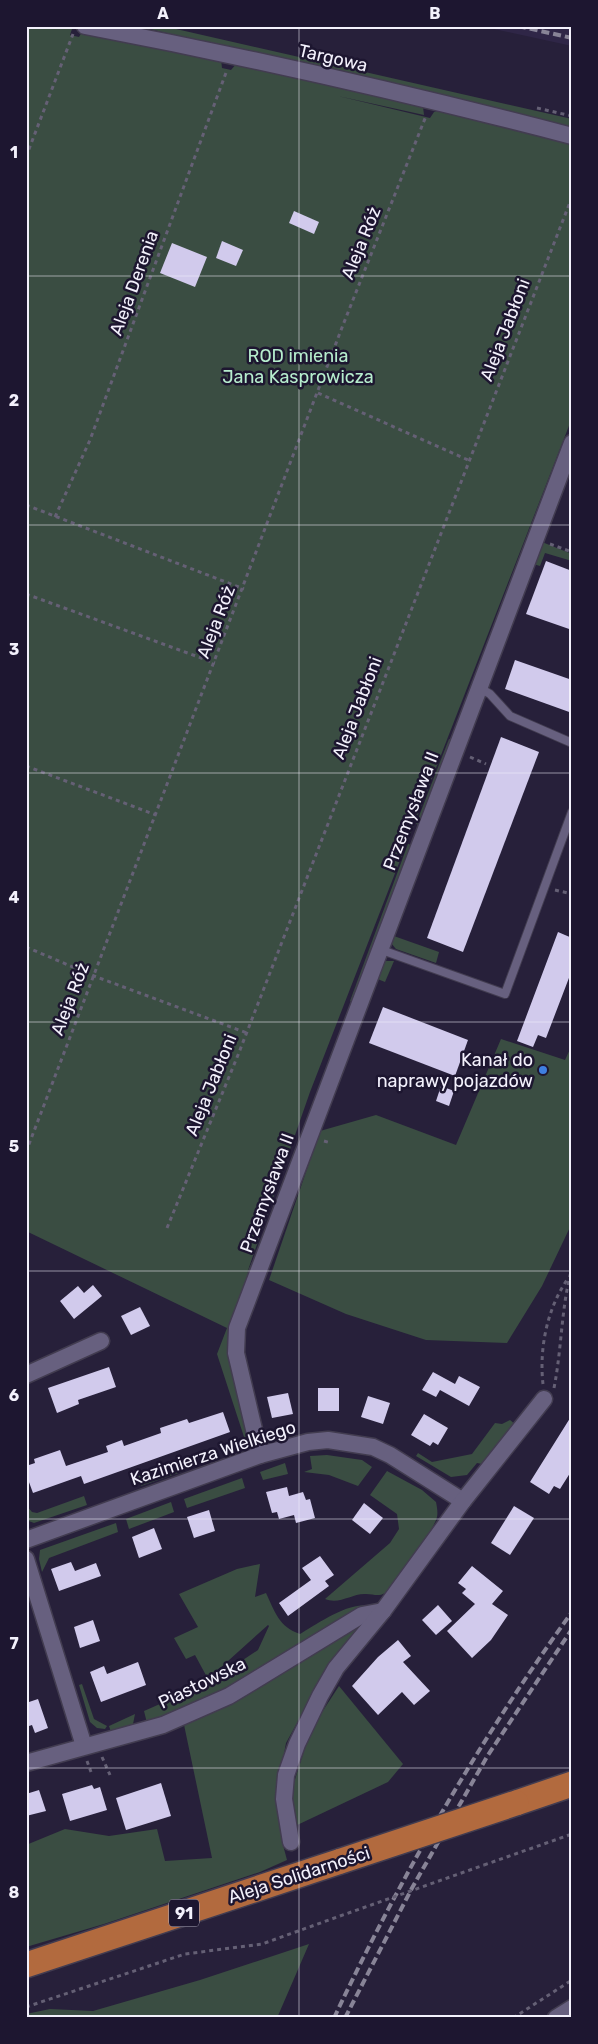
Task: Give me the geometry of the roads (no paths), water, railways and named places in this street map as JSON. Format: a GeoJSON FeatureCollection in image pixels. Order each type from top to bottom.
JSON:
{"type":"FeatureCollection","features":[{"type":"Feature","properties":{"kind":"main road","name":"Aleja Solidarności"},"geometry":{"type":"LineString","coordinates":[[26,1964],[572,1784]]}},
{"type":"Feature","properties":{"kind":"street","name":"Targowa"},"geometry":{"type":"LineString","coordinates":[[84,26],[232,55],[572,136]]}},
{"type":"Feature","properties":{"kind":"street","name":"Przemysława II"},"geometry":{"type":"LineString","coordinates":[[260,1455],[236,1353],[235,1336],[379,949],[572,444]]}},
{"type":"Feature","properties":{"kind":"street"},"geometry":{"type":"LineString","coordinates":[[26,1375],[100,1341]]}},
{"type":"Feature","properties":{"kind":"street"},"geometry":{"type":"LineString","coordinates":[[291,1842],[284,1799],[286,1775],[297,1744],[336,1668],[382,1611],[462,1501],[544,1399]]}},
{"type":"Feature","properties":{"kind":"street","name":"Kazimierza Wielkiego"},"geometry":{"type":"LineString","coordinates":[[26,1540],[260,1455],[308,1442],[328,1440],[358,1444],[390,1455],[462,1501]]}},
{"type":"Feature","properties":{"kind":"street"},"geometry":{"type":"LineString","coordinates":[[26,1560],[84,1746]]}},
{"type":"Feature","properties":{"kind":"street","name":"Piastowska"},"geometry":{"type":"LineString","coordinates":[[26,1763],[163,1725],[229,1696],[362,1615],[382,1611]]}},
{"type":"Feature","properties":{"kind":"street"},"geometry":{"type":"LineString","coordinates":[[556,2018],[572,2008]]}},
{"type":"Feature","properties":{"kind":"lane"},"geometry":{"type":"LineString","coordinates":[[480,688],[490,694],[510,716],[572,743]]}},
{"type":"Feature","properties":{"kind":"lane"},"geometry":{"type":"LineString","coordinates":[[379,949],[505,994],[572,812]]}},
{"type":"Feature","properties":{"kind":"railway"},"geometry":{"type":"LineString","coordinates":[[518,26],[572,38]]}},
{"type":"Feature","properties":{"kind":"railway"},"geometry":{"type":"LineString","coordinates":[[567,26],[572,27]]}},
{"type":"Feature","properties":{"kind":"railway"},"geometry":{"type":"LineString","coordinates":[[334,2018],[414,1861],[444,1809],[505,1709],[572,1612]]}},
{"type":"Feature","properties":{"kind":"railway"},"geometry":{"type":"LineString","coordinates":[[345,2018],[412,1888],[488,1755],[572,1629]]}},
{"type":"Feature","properties":{"kind":"place","name":"Kanał do naprawy pojazdów"},"geometry":{"type":"Point","coordinates":[543,1070]}},
{"type":"Feature","properties":{"kind":"park label","name":"ROD imienia Jana Kasprowicza"},"geometry":{"type":"Point","coordinates":[298,366]}}]}
